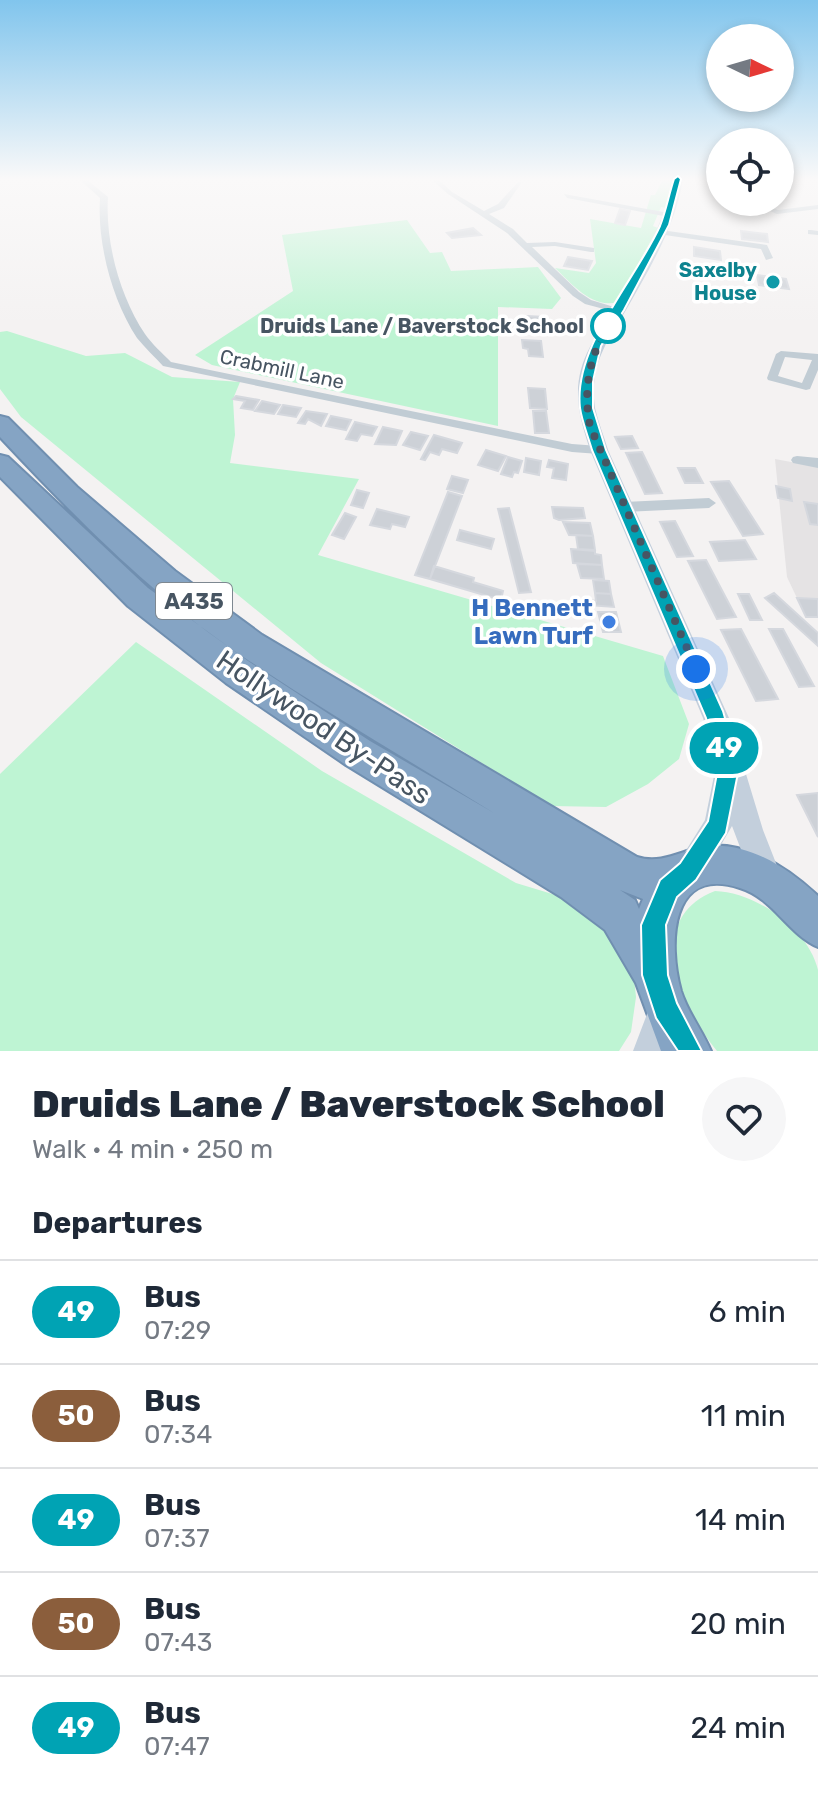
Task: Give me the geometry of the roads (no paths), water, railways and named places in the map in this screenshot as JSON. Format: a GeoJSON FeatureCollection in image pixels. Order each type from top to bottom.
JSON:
{"type":"FeatureCollection","features":[{"type":"Feature","properties":{"kind":"highway","name":"Hollywood By-Pass"},"geometry":{"type":"LineString","coordinates":[[0,423],[68,494],[165,579],[251,645],[628,874],[647,880],[684,874]]}},
{"type":"Feature","properties":{"kind":"highway","name":"Hollywood By-Pass"},"geometry":{"type":"LineString","coordinates":[[0,463],[138,597],[237,672],[358,753],[575,883],[620,915],[660,992]]}},
{"type":"Feature","properties":{"kind":"highway","name":"A435"},"geometry":{"type":"LineString","coordinates":[[688,1051],[660,992],[653,925],[668,889],[684,874],[712,865],[739,868],[800,904]]}},
{"type":"Feature","properties":{"kind":"street","name":"Crabmill Lane"},"geometry":{"type":"LineString","coordinates":[[106,228],[123,302],[141,337],[167,364],[572,448],[599,450]]}},
{"type":"Feature","properties":{"kind":"street"},"geometry":{"type":"LineString","coordinates":[[502,228],[526,245],[576,294],[588,302],[619,310]]}},
{"type":"Feature","properties":{"kind":"street"},"geometry":{"type":"LineString","coordinates":[[663,228],[619,310],[595,346],[587,381],[587,408],[599,450],[716,718],[728,768],[800,904]]}},
{"type":"Feature","properties":{"kind":"street"},"geometry":{"type":"LineString","coordinates":[[661,232],[764,247],[769,258]]}},
{"type":"Feature","properties":{"kind":"street"},"geometry":{"type":"LineString","coordinates":[[526,245],[555,244],[591,250]]}},
{"type":"Feature","properties":{"kind":"street"},"geometry":{"type":"LineString","coordinates":[[797,460],[818,463]]}},
{"type":"Feature","properties":{"kind":"street"},"geometry":{"type":"LineString","coordinates":[[624,507],[709,503]]}},
{"type":"Feature","properties":{"kind":"street"},"geometry":{"type":"LineString","coordinates":[[684,874],[718,825],[728,768]]}},
{"type":"Feature","properties":{"kind":"street"},"geometry":{"type":"LineString","coordinates":[[651,1051],[660,992]]}},
{"type":"Feature","properties":{"kind":"place","name":"Saxelby House"},"geometry":{"type":"Point","coordinates":[773,282]}},
{"type":"Feature","properties":{"kind":"place","name":"Druids Lane / Baverstock School"},"geometry":{"type":"Point","coordinates":[608,326]}},
{"type":"Feature","properties":{"kind":"place","name":"H Bennett Lawn Turf"},"geometry":{"type":"Point","coordinates":[609,622]}}]}
